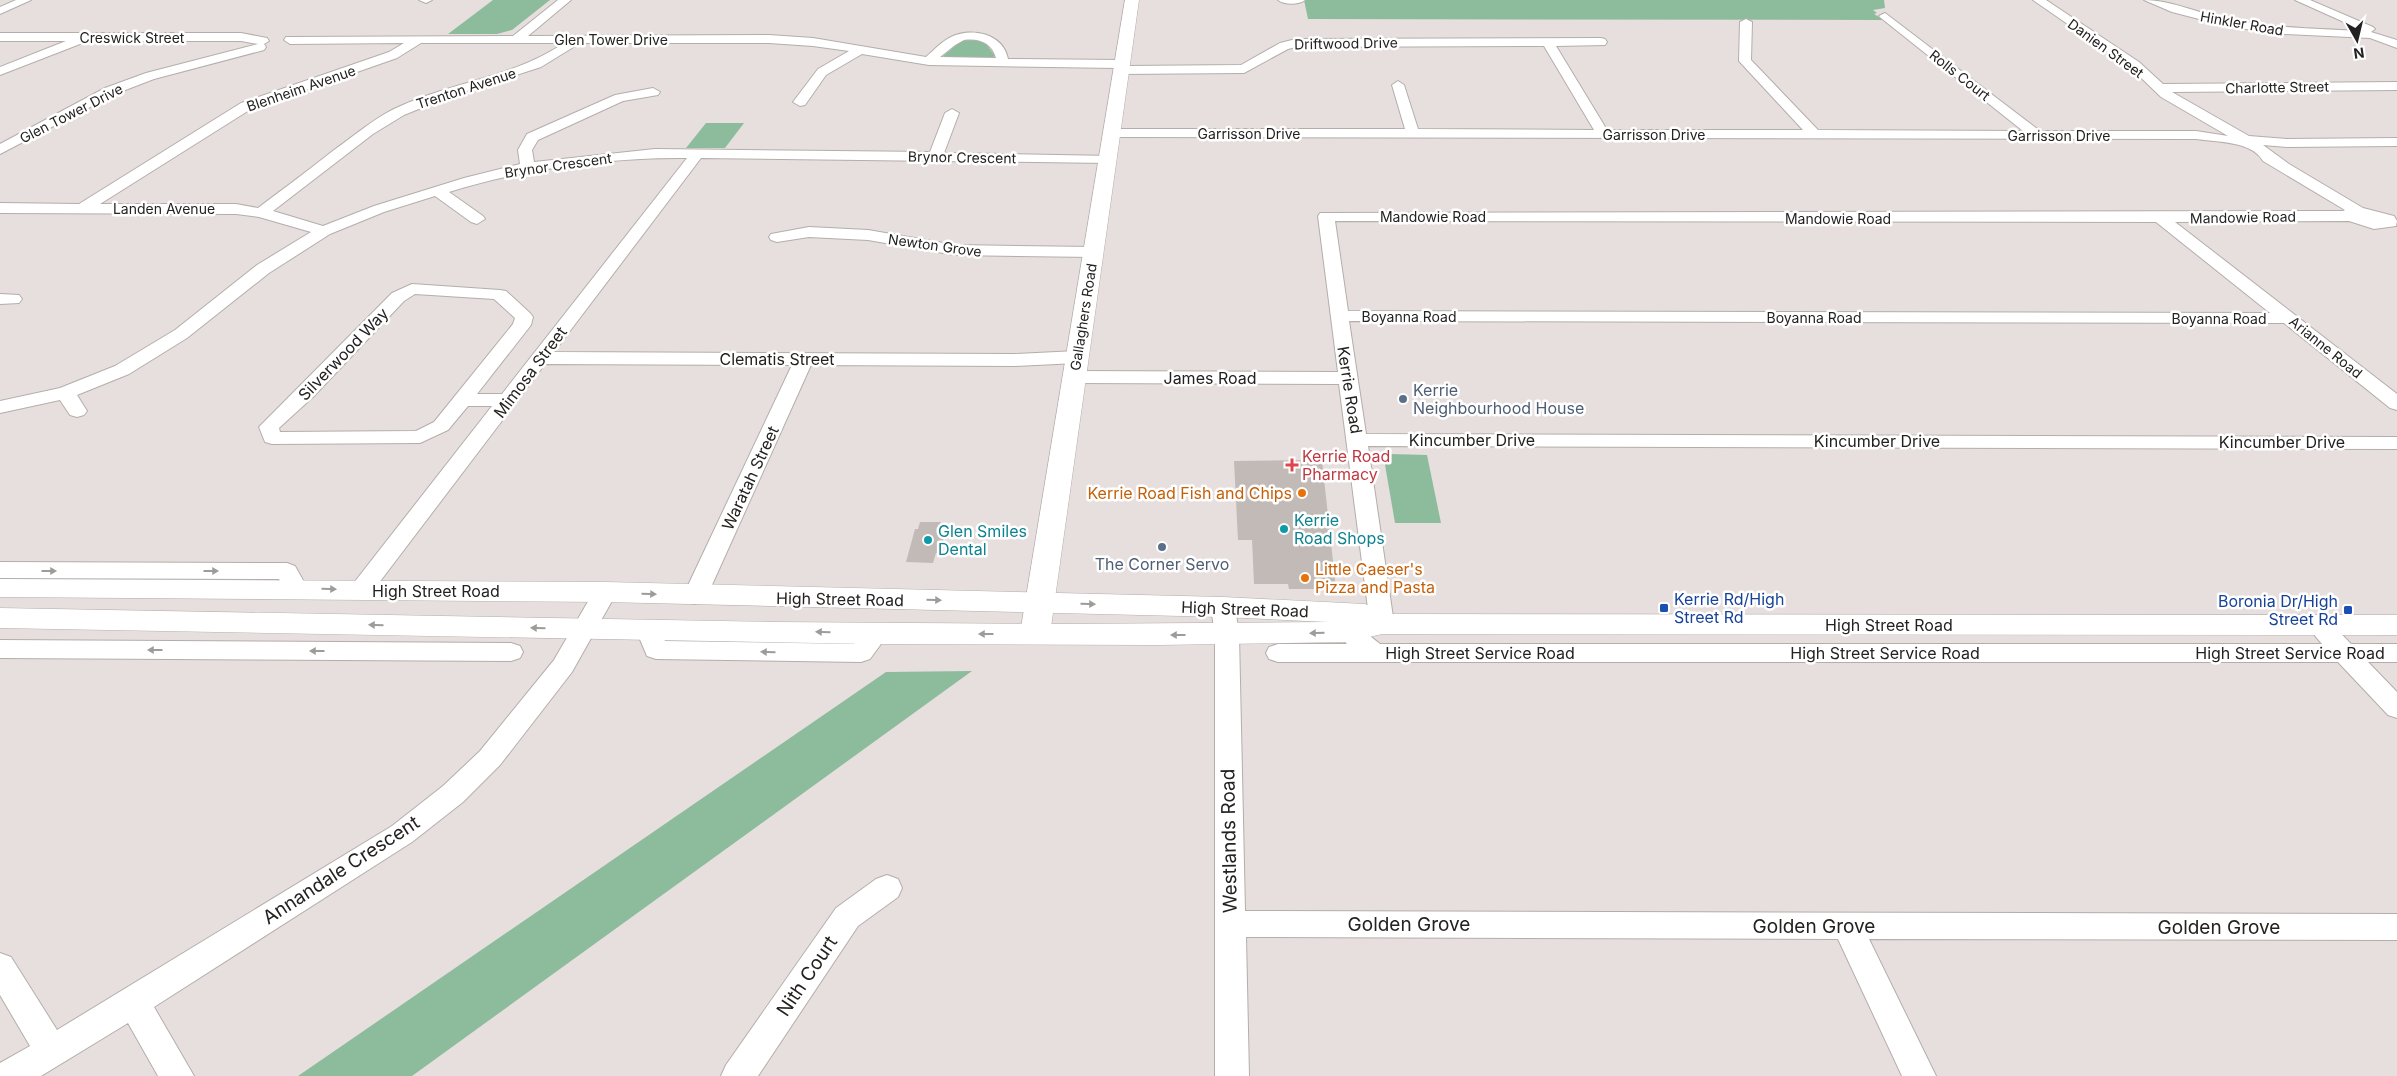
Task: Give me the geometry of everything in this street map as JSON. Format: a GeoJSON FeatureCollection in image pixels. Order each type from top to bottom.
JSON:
{"type":"FeatureCollection","features":[{"type":"Feature","properties":{"kind":"main road","name":"Gallaghers Road"},"geometry":{"type":"LineString","coordinates":[[1035,634],[1132,0]]}},
{"type":"Feature","properties":{"kind":"main road","name":"High Street Road"},"geometry":{"type":"LineString","coordinates":[[0,588],[605,592],[695,596],[1040,603],[1348,632],[1382,624],[2397,625]]}},
{"type":"Feature","properties":{"kind":"main road"},"geometry":{"type":"LineString","coordinates":[[504,640],[515,591]]}},
{"type":"Feature","properties":{"kind":"main road","name":"High Street Road"},"geometry":{"type":"LineString","coordinates":[[0,618],[504,640],[584,630],[1035,634],[1365,614],[1382,624]]}},
{"type":"Feature","properties":{"kind":"street"},"geometry":{"type":"LineString","coordinates":[[0,11],[25,0]]}},
{"type":"Feature","properties":{"kind":"street"},"geometry":{"type":"LineString","coordinates":[[517,38],[566,0]]}},
{"type":"Feature","properties":{"kind":"street"},"geometry":{"type":"LineString","coordinates":[[1284,0],[1299,0]]}},
{"type":"Feature","properties":{"kind":"street","name":"Danien Street"},"geometry":{"type":"LineString","coordinates":[[2039,0],[2135,65],[2158,88],[2282,164]]}},
{"type":"Feature","properties":{"kind":"street","name":"Hinkler Road"},"geometry":{"type":"LineString","coordinates":[[2150,0],[2179,11],[2221,21],[2292,32],[2397,33]]}},
{"type":"Feature","properties":{"kind":"street"},"geometry":{"type":"LineString","coordinates":[[2301,0],[2397,44]]}},
{"type":"Feature","properties":{"kind":"street","name":"Rolls Court"},"geometry":{"type":"LineString","coordinates":[[1884,16],[2036,134]]}},
{"type":"Feature","properties":{"kind":"street"},"geometry":{"type":"LineString","coordinates":[[1746,22],[1745,61],[1815,135]]}},
{"type":"Feature","properties":{"kind":"street"},"geometry":{"type":"LineString","coordinates":[[929,61],[955,40],[976,36],[987,37],[1003,54],[1003,62]]}},
{"type":"Feature","properties":{"kind":"street","name":"Creswick Street"},"geometry":{"type":"LineString","coordinates":[[0,37],[241,37],[274,43]]}},
{"type":"Feature","properties":{"kind":"street"},"geometry":{"type":"LineString","coordinates":[[0,71],[87,37]]}},
{"type":"Feature","properties":{"kind":"street","name":"Glen Tower Drive"},"geometry":{"type":"LineString","coordinates":[[0,150],[110,91],[158,74],[274,43],[421,38],[769,39],[813,42],[929,61],[1122,67]]}},
{"type":"Feature","properties":{"kind":"street","name":"Blenheim Avenue"},"geometry":{"type":"LineString","coordinates":[[83,208],[246,106],[393,55],[421,38]]}},
{"type":"Feature","properties":{"kind":"street","name":"Trenton Avenue"},"geometry":{"type":"LineString","coordinates":[[261,213],[363,135],[398,112],[435,96],[515,73],[555,55],[578,39]]}},
{"type":"Feature","properties":{"kind":"street","name":"Driftwood Drive"},"geometry":{"type":"LineString","coordinates":[[1122,67],[1244,69],[1284,46],[1296,42],[1601,42]]}},
{"type":"Feature","properties":{"kind":"street"},"geometry":{"type":"LineString","coordinates":[[1548,42],[1604,134]]}},
{"type":"Feature","properties":{"kind":"street"},"geometry":{"type":"LineString","coordinates":[[800,102],[822,72],[860,50]]}},
{"type":"Feature","properties":{"kind":"street"},"geometry":{"type":"LineString","coordinates":[[1398,85],[1413,134]]}},
{"type":"Feature","properties":{"kind":"street","name":"Charlotte Street"},"geometry":{"type":"LineString","coordinates":[[2158,88],[2397,86]]}},
{"type":"Feature","properties":{"kind":"street"},"geometry":{"type":"LineString","coordinates":[[528,167],[524,150],[532,137],[620,98],[653,92]]}},
{"type":"Feature","properties":{"kind":"street"},"geometry":{"type":"LineString","coordinates":[[936,156],[952,113]]}},
{"type":"Feature","properties":{"kind":"street","name":"Danien Street"},"geometry":{"type":"LineString","coordinates":[[2198,113],[2220,129],[2260,149],[2354,213]]}},
{"type":"Feature","properties":{"kind":"street","name":"Garrisson Drive"},"geometry":{"type":"LineString","coordinates":[[1112,133],[2196,135],[2215,134],[2220,129]]}},
{"type":"Feature","properties":{"kind":"street","name":"Garrisson Drive"},"geometry":{"type":"LineString","coordinates":[[2196,135],[2287,143]]}},
{"type":"Feature","properties":{"kind":"street"},"geometry":{"type":"LineString","coordinates":[[2260,149],[2266,145],[2287,143],[2397,142]]}},
{"type":"Feature","properties":{"kind":"street","name":"Brynor Crescent"},"geometry":{"type":"LineString","coordinates":[[0,407],[66,393],[122,370],[181,334],[263,269],[324,231],[379,209],[437,191],[528,167],[655,153],[1108,159]]}},
{"type":"Feature","properties":{"kind":"street","name":"Mimosa Street"},"geometry":{"type":"LineString","coordinates":[[362,590],[696,154]]}},
{"type":"Feature","properties":{"kind":"street"},"geometry":{"type":"LineString","coordinates":[[437,191],[477,219]]}},
{"type":"Feature","properties":{"kind":"street","name":"Landen Avenue"},"geometry":{"type":"LineString","coordinates":[[0,208],[236,209],[261,213],[324,231]]}},
{"type":"Feature","properties":{"kind":"street"},"geometry":{"type":"LineString","coordinates":[[2354,213],[2388,221],[2397,234]]}},
{"type":"Feature","properties":{"kind":"street","name":"Mandowie Road"},"geometry":{"type":"LineString","coordinates":[[1326,216],[2161,218],[2354,213]]}},
{"type":"Feature","properties":{"kind":"street","name":"Kerrie Road"},"geometry":{"type":"LineString","coordinates":[[1326,216],[1382,624]]}},
{"type":"Feature","properties":{"kind":"street","name":"Arianne Road"},"geometry":{"type":"LineString","coordinates":[[2161,218],[2397,404]]}},
{"type":"Feature","properties":{"kind":"street","name":"Newton Grove"},"geometry":{"type":"LineString","coordinates":[[777,238],[809,232],[868,235],[955,250],[1093,252]]}},
{"type":"Feature","properties":{"kind":"street","name":"Silverwood Way"},"geometry":{"type":"LineString","coordinates":[[412,289],[500,295],[524,317],[522,325],[462,400],[441,426],[420,437],[272,438],[269,426],[307,392],[398,297],[412,289]]}},
{"type":"Feature","properties":{"kind":"street","name":"Boyanna Road"},"geometry":{"type":"LineString","coordinates":[[1339,316],[2289,318]]}},
{"type":"Feature","properties":{"kind":"street","name":"Clematis Street"},"geometry":{"type":"LineString","coordinates":[[540,358],[1014,360],[1076,366]]}},
{"type":"Feature","properties":{"kind":"street","name":"Waratah Street"},"geometry":{"type":"LineString","coordinates":[[695,596],[804,359]]}},
{"type":"Feature","properties":{"kind":"street","name":"James Road"},"geometry":{"type":"LineString","coordinates":[[1076,366],[1347,378]]}},
{"type":"Feature","properties":{"kind":"street"},"geometry":{"type":"LineString","coordinates":[[66,393],[77,412]]}},
{"type":"Feature","properties":{"kind":"street"},"geometry":{"type":"LineString","coordinates":[[462,400],[509,400]]}},
{"type":"Feature","properties":{"kind":"street","name":"Kincumber Drive"},"geometry":{"type":"LineString","coordinates":[[1357,440],[2397,443]]}},
{"type":"Feature","properties":{"kind":"street"},"geometry":{"type":"LineString","coordinates":[[0,570],[287,572],[296,589]]}},
{"type":"Feature","properties":{"kind":"street","name":"Annandale Crescent"},"geometry":{"type":"LineString","coordinates":[[10,1076],[133,1002],[402,834],[453,794],[490,758],[563,666],[605,592]]}},
{"type":"Feature","properties":{"kind":"street","name":"Westlands Road"},"geometry":{"type":"LineString","coordinates":[[1225,621],[1232,1076]]}},
{"type":"Feature","properties":{"kind":"street"},"geometry":{"type":"LineString","coordinates":[[2318,625],[2397,708]]}},
{"type":"Feature","properties":{"kind":"street","name":"High Street Service Road"},"geometry":{"type":"LineString","coordinates":[[1348,632],[1374,653]]}},
{"type":"Feature","properties":{"kind":"street","name":"High Street Road"},"geometry":{"type":"LineString","coordinates":[[0,649],[471,651],[504,640]]}},
{"type":"Feature","properties":{"kind":"street","name":"High Street Service Road"},"geometry":{"type":"LineString","coordinates":[[1278,653],[2397,653]]}},
{"type":"Feature","properties":{"kind":"street","name":"Nith Court"},"geometry":{"type":"LineString","coordinates":[[738,1076],[847,917],[887,888]]}},
{"type":"Feature","properties":{"kind":"street","name":"Golden Grove"},"geometry":{"type":"LineString","coordinates":[[1230,924],[2397,927]]}},
{"type":"Feature","properties":{"kind":"street"},"geometry":{"type":"LineString","coordinates":[[1847,926],[1919,1076]]}},
{"type":"Feature","properties":{"kind":"street"},"geometry":{"type":"LineString","coordinates":[[0,967],[52,1050]]}},
{"type":"Feature","properties":{"kind":"street"},"geometry":{"type":"LineString","coordinates":[[133,1002],[177,1076]]}},
{"type":"Feature","properties":{"kind":"green space"},"geometry":{"type":"Polygon","coordinates":[[[493,0],[550,0],[512,30],[497,34],[448,34],[493,0]]]}},
{"type":"Feature","properties":{"kind":"green space"},"geometry":{"type":"Polygon","coordinates":[[[1304,0],[1884,0],[1885,8],[1873,10],[1877,13],[1874,14],[1884,20],[1308,19],[1304,0]]]}},
{"type":"Feature","properties":{"kind":"green space"},"geometry":{"type":"Polygon","coordinates":[[[961,41],[984,41],[995,56],[991,58],[950,59],[943,56],[961,41]]]}},
{"type":"Feature","properties":{"kind":"green space"},"geometry":{"type":"Polygon","coordinates":[[[706,123],[744,123],[725,148],[686,148],[706,123]]]}},
{"type":"Feature","properties":{"kind":"green space"},"geometry":{"type":"Polygon","coordinates":[[[1391,454],[1427,455],[1441,523],[1395,523],[1384,459],[1391,454]]]}},
{"type":"Feature","properties":{"kind":"green space"},"geometry":{"type":"Polygon","coordinates":[[[972,671],[412,1076],[298,1076],[886,672],[972,671]]]}},
{"type":"Feature","properties":{"kind":"building","name":"Kerrie Road Shops"},"geometry":{"type":"Polygon","coordinates":[[[1322,460],[1336,589],[1289,589],[1288,584],[1254,584],[1252,540],[1238,540],[1234,461],[1322,460]]]}},
{"type":"Feature","properties":{"kind":"building","name":"Glen Smiles Dental"},"geometry":{"type":"Polygon","coordinates":[[[920,522],[941,522],[940,526],[943,526],[943,530],[946,530],[940,553],[936,553],[933,563],[906,562],[915,529],[918,529],[920,522]]]}},
{"type":"Feature","properties":{"kind":"place","name":"Kerrie Neighbourhood House"},"geometry":{"type":"Point","coordinates":[1403,399]}},
{"type":"Feature","properties":{"kind":"place","name":"Kerrie Road Pharmacy"},"geometry":{"type":"Point","coordinates":[1292,465]}},
{"type":"Feature","properties":{"kind":"place","name":"Kerrie Road Fish and Chips"},"geometry":{"type":"Point","coordinates":[1302,493]}},
{"type":"Feature","properties":{"kind":"place","name":"Kerrie Road Shops"},"geometry":{"type":"Point","coordinates":[1284,529]}},
{"type":"Feature","properties":{"kind":"place","name":"Glen Smiles Dental"},"geometry":{"type":"Point","coordinates":[928,540]}},
{"type":"Feature","properties":{"kind":"place","name":"The Corner Servo"},"geometry":{"type":"Point","coordinates":[1162,547]}},
{"type":"Feature","properties":{"kind":"place","name":"Little Caeser's Pizza and Pasta"},"geometry":{"type":"Point","coordinates":[1305,578]}},
{"type":"Feature","properties":{"kind":"place","name":"Kerrie Rd/High Street Rd"},"geometry":{"type":"Point","coordinates":[1664,608]}},
{"type":"Feature","properties":{"kind":"place","name":"Boronia Dr/High Street Rd"},"geometry":{"type":"Point","coordinates":[2348,610]}}]}
